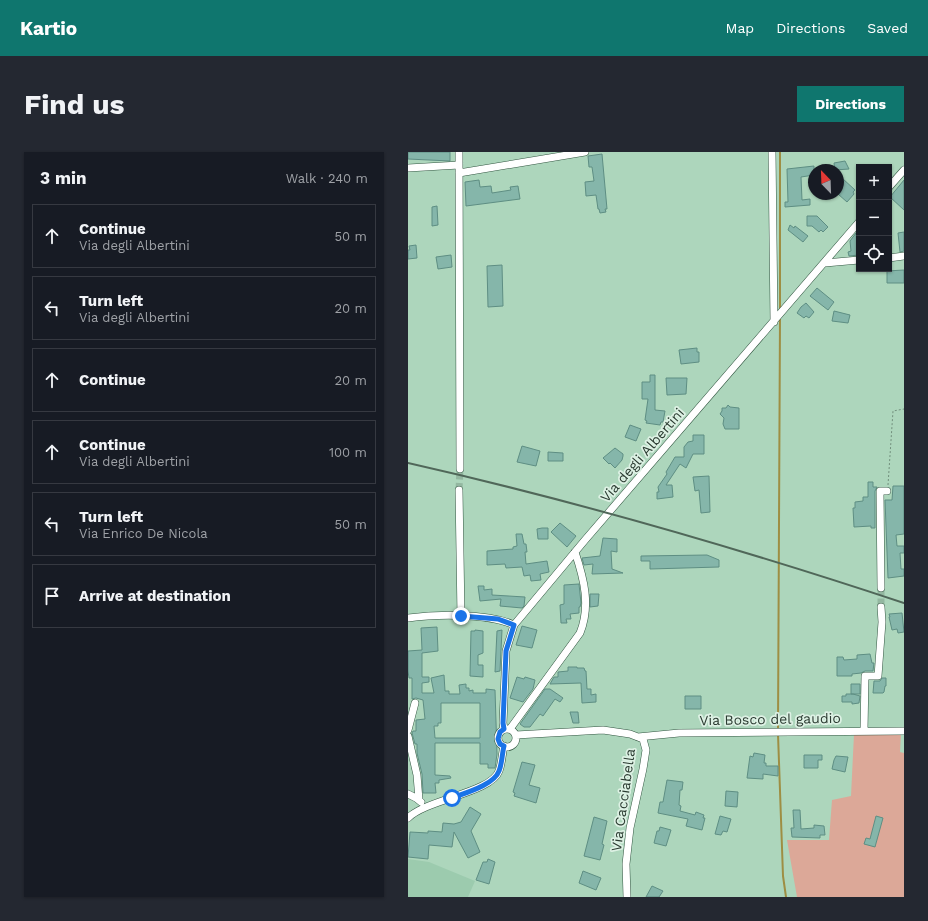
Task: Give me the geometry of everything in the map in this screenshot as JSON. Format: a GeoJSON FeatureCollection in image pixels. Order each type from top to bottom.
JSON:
{"type":"FeatureCollection","features":[{"type":"Feature","properties":{"kind":"street"},"geometry":{"type":"LineString","coordinates":[[459,152],[460,469]]}},
{"type":"Feature","properties":{"kind":"street"},"geometry":{"type":"LineString","coordinates":[[408,168],[459,169],[585,152]]}},
{"type":"Feature","properties":{"kind":"street"},"geometry":{"type":"LineString","coordinates":[[772,152],[776,320]]}},
{"type":"Feature","properties":{"kind":"street"},"geometry":{"type":"LineString","coordinates":[[892,184],[904,170]]}},
{"type":"Feature","properties":{"kind":"street","name":"Via degli Albertini"},"geometry":{"type":"LineString","coordinates":[[507,729],[503,723],[506,651],[514,625],[856,226]]}},
{"type":"Feature","properties":{"kind":"street"},"geometry":{"type":"LineString","coordinates":[[892,258],[904,256]]}},
{"type":"Feature","properties":{"kind":"street"},"geometry":{"type":"LineString","coordinates":[[825,263],[856,260]]}},
{"type":"Feature","properties":{"kind":"street"},"geometry":{"type":"LineString","coordinates":[[459,490],[461,616]]}},
{"type":"Feature","properties":{"kind":"street"},"geometry":{"type":"LineString","coordinates":[[881,588],[880,491],[887,491]]}},
{"type":"Feature","properties":{"kind":"street"},"geometry":{"type":"LineString","coordinates":[[507,729],[514,732],[516,736],[514,743],[510,746],[500,744],[498,739],[500,732],[507,729],[580,633],[583,624],[585,586],[575,552]]}},
{"type":"Feature","properties":{"kind":"street"},"geometry":{"type":"LineString","coordinates":[[864,731],[865,676],[878,676],[882,622],[881,607]]}},
{"type":"Feature","properties":{"kind":"street"},"geometry":{"type":"LineString","coordinates":[[408,618],[461,616],[498,619],[514,625]]}},
{"type":"Feature","properties":{"kind":"street"},"geometry":{"type":"LineString","coordinates":[[408,730],[415,703]]}},
{"type":"Feature","properties":{"kind":"street","name":"Via Cacciabella"},"geometry":{"type":"LineString","coordinates":[[516,736],[603,730],[630,734],[643,739],[646,750],[630,828],[626,864],[626,897]]}},
{"type":"Feature","properties":{"kind":"street","name":"Via Bosco del gaudio"},"geometry":{"type":"LineString","coordinates":[[637,737],[679,732],[904,731]]}},
{"type":"Feature","properties":{"kind":"street"},"geometry":{"type":"LineString","coordinates":[[408,736],[417,775],[419,800]]}},
{"type":"Feature","properties":{"kind":"street"},"geometry":{"type":"LineString","coordinates":[[408,818],[414,812],[426,806],[452,798],[484,785],[493,779],[499,771],[504,746]]}},
{"type":"Feature","properties":{"kind":"street"},"geometry":{"type":"LineString","coordinates":[[408,794],[426,806]]}},
{"type":"Feature","properties":{"kind":"path"},"geometry":{"type":"LineString","coordinates":[[887,491],[892,411],[904,409]]}},
{"type":"Feature","properties":{"kind":"shaded area"},"geometry":{"type":"Polygon","coordinates":[[[901,733],[900,752],[904,753],[904,897],[797,897],[787,840],[829,840],[832,800],[851,796],[854,734],[901,733]]]}},
{"type":"Feature","properties":{"kind":"shaded area"},"geometry":{"type":"Polygon","coordinates":[[[408,859],[429,862],[475,881],[468,897],[408,897],[408,859]]]}},
{"type":"Feature","properties":{"kind":"building"},"geometry":{"type":"Polygon","coordinates":[[[408,152],[450,152],[450,161],[408,159],[408,152]]]}},
{"type":"Feature","properties":{"kind":"building"},"geometry":{"type":"Polygon","coordinates":[[[602,154],[607,209],[605,209],[606,212],[600,213],[596,195],[586,196],[585,182],[594,181],[592,167],[589,167],[588,156],[602,154]]]}},
{"type":"Feature","properties":{"kind":"building"},"geometry":{"type":"Polygon","coordinates":[[[845,161],[849,169],[844,169],[844,164],[834,163],[845,161]]]}},
{"type":"Feature","properties":{"kind":"building"},"geometry":{"type":"Polygon","coordinates":[[[808,167],[808,176],[801,177],[802,200],[810,200],[810,205],[785,207],[785,202],[788,202],[787,169],[808,167]]]}},
{"type":"Feature","properties":{"kind":"building"},"geometry":{"type":"Polygon","coordinates":[[[479,180],[480,187],[491,186],[492,193],[511,190],[510,187],[518,186],[520,199],[466,206],[465,182],[479,180]]]}},
{"type":"Feature","properties":{"kind":"building"},"geometry":{"type":"Polygon","coordinates":[[[844,180],[855,190],[853,192],[854,194],[847,202],[844,199],[844,180]]]}},
{"type":"Feature","properties":{"kind":"building"},"geometry":{"type":"Polygon","coordinates":[[[904,180],[904,210],[892,199],[892,195],[904,180]]]}},
{"type":"Feature","properties":{"kind":"building"},"geometry":{"type":"Polygon","coordinates":[[[437,206],[438,225],[432,226],[432,207],[437,206]]]}},
{"type":"Feature","properties":{"kind":"building"},"geometry":{"type":"Polygon","coordinates":[[[807,216],[817,216],[828,227],[823,232],[821,230],[819,232],[812,226],[807,226],[807,216]]]}},
{"type":"Feature","properties":{"kind":"building"},"geometry":{"type":"Polygon","coordinates":[[[790,225],[794,228],[795,226],[808,236],[803,242],[788,230],[790,225]]]}},
{"type":"Feature","properties":{"kind":"building"},"geometry":{"type":"Polygon","coordinates":[[[904,232],[904,251],[900,252],[898,233],[904,232]]]}},
{"type":"Feature","properties":{"kind":"building"},"geometry":{"type":"Polygon","coordinates":[[[856,233],[856,255],[849,256],[848,252],[851,251],[850,241],[856,233]]]}},
{"type":"Feature","properties":{"kind":"building"},"geometry":{"type":"Polygon","coordinates":[[[416,245],[417,258],[408,259],[408,250],[410,250],[409,246],[416,245]]]}},
{"type":"Feature","properties":{"kind":"building"},"geometry":{"type":"Polygon","coordinates":[[[451,255],[452,267],[438,269],[436,257],[451,255]]]}},
{"type":"Feature","properties":{"kind":"building"},"geometry":{"type":"Polygon","coordinates":[[[502,265],[503,306],[488,307],[487,266],[502,265]]]}},
{"type":"Feature","properties":{"kind":"building"},"geometry":{"type":"Polygon","coordinates":[[[904,270],[904,283],[887,283],[887,272],[892,272],[892,271],[904,270]]]}},
{"type":"Feature","properties":{"kind":"building"},"geometry":{"type":"Polygon","coordinates":[[[817,288],[834,302],[828,310],[810,296],[817,288]]]}},
{"type":"Feature","properties":{"kind":"building"},"geometry":{"type":"Polygon","coordinates":[[[806,303],[814,312],[809,318],[806,316],[804,318],[797,313],[806,303]]]}},
{"type":"Feature","properties":{"kind":"building"},"geometry":{"type":"Polygon","coordinates":[[[834,311],[850,315],[848,323],[832,321],[834,311]]]}},
{"type":"Feature","properties":{"kind":"building"},"geometry":{"type":"Polygon","coordinates":[[[697,348],[697,352],[699,352],[699,362],[681,364],[679,350],[697,348]]]}},
{"type":"Feature","properties":{"kind":"building"},"geometry":{"type":"Polygon","coordinates":[[[650,375],[655,375],[655,410],[665,411],[663,422],[661,422],[660,425],[646,423],[647,421],[645,420],[648,399],[642,399],[642,382],[650,382],[650,375]]]}},
{"type":"Feature","properties":{"kind":"building"},"geometry":{"type":"Polygon","coordinates":[[[666,378],[687,378],[686,394],[667,395],[666,378]]]}},
{"type":"Feature","properties":{"kind":"building"},"geometry":{"type":"Polygon","coordinates":[[[728,405],[730,407],[739,408],[739,429],[725,429],[723,424],[724,418],[720,414],[722,408],[726,408],[728,405]]]}},
{"type":"Feature","properties":{"kind":"building"},"geometry":{"type":"Polygon","coordinates":[[[630,425],[641,429],[636,441],[625,437],[630,425]]]}},
{"type":"Feature","properties":{"kind":"building"},"geometry":{"type":"Polygon","coordinates":[[[693,435],[704,435],[704,454],[693,454],[686,468],[680,464],[666,485],[672,485],[673,497],[657,499],[657,492],[659,492],[658,487],[667,474],[666,472],[675,457],[684,457],[684,447],[688,442],[693,441],[693,435]]]}},
{"type":"Feature","properties":{"kind":"building"},"geometry":{"type":"Polygon","coordinates":[[[522,446],[540,451],[536,466],[517,462],[522,446]]]}},
{"type":"Feature","properties":{"kind":"building"},"geometry":{"type":"Polygon","coordinates":[[[615,448],[623,454],[623,456],[622,460],[615,468],[603,458],[615,448]]]}},
{"type":"Feature","properties":{"kind":"building"},"geometry":{"type":"Polygon","coordinates":[[[548,452],[563,453],[563,461],[548,461],[548,452]]]}},
{"type":"Feature","properties":{"kind":"building"},"geometry":{"type":"Polygon","coordinates":[[[709,476],[710,512],[701,513],[699,490],[695,491],[693,477],[709,476]]]}},
{"type":"Feature","properties":{"kind":"building"},"geometry":{"type":"Polygon","coordinates":[[[868,482],[873,482],[873,487],[877,487],[875,491],[875,528],[871,528],[871,526],[854,527],[853,508],[855,508],[855,502],[863,501],[863,497],[868,497],[868,482]]]}},
{"type":"Feature","properties":{"kind":"building"},"geometry":{"type":"Polygon","coordinates":[[[893,486],[904,486],[904,534],[896,535],[897,546],[904,546],[904,553],[900,553],[901,569],[904,569],[904,576],[888,578],[885,500],[892,500],[893,486]]]}},
{"type":"Feature","properties":{"kind":"building"},"geometry":{"type":"Polygon","coordinates":[[[560,523],[576,536],[567,547],[551,532],[560,523]]]}},
{"type":"Feature","properties":{"kind":"building"},"geometry":{"type":"Polygon","coordinates":[[[548,528],[548,539],[538,539],[537,529],[548,528]]]}},
{"type":"Feature","properties":{"kind":"building"},"geometry":{"type":"Polygon","coordinates":[[[516,534],[522,534],[524,544],[526,544],[526,564],[547,561],[549,572],[540,574],[541,580],[531,581],[530,575],[524,576],[522,567],[506,568],[505,564],[487,565],[487,551],[513,549],[513,547],[517,546],[516,534]]]}},
{"type":"Feature","properties":{"kind":"building"},"geometry":{"type":"Polygon","coordinates":[[[603,538],[617,539],[617,552],[611,551],[612,569],[623,573],[592,574],[593,564],[584,565],[582,558],[600,556],[603,538]]]}},
{"type":"Feature","properties":{"kind":"building"},"geometry":{"type":"Polygon","coordinates":[[[707,555],[719,560],[719,567],[650,569],[650,561],[641,561],[641,556],[707,555]]]}},
{"type":"Feature","properties":{"kind":"building"},"geometry":{"type":"Polygon","coordinates":[[[579,584],[581,603],[579,613],[570,614],[571,619],[566,619],[567,623],[561,623],[560,605],[564,604],[564,585],[579,584]]]}},
{"type":"Feature","properties":{"kind":"building"},"geometry":{"type":"Polygon","coordinates":[[[478,586],[484,586],[484,590],[492,589],[492,595],[525,597],[524,606],[522,608],[500,606],[501,599],[480,601],[478,586]]]}},
{"type":"Feature","properties":{"kind":"building"},"geometry":{"type":"Polygon","coordinates":[[[590,594],[599,594],[598,606],[590,607],[590,594]]]}},
{"type":"Feature","properties":{"kind":"building"},"geometry":{"type":"Polygon","coordinates":[[[902,613],[904,632],[898,633],[897,629],[892,630],[889,614],[902,613]]]}},
{"type":"Feature","properties":{"kind":"building"},"geometry":{"type":"Polygon","coordinates":[[[522,626],[537,630],[532,648],[516,645],[522,626]]]}},
{"type":"Feature","properties":{"kind":"building"},"geometry":{"type":"Polygon","coordinates":[[[437,627],[438,651],[422,653],[422,677],[429,677],[429,682],[422,683],[422,693],[434,693],[431,678],[444,675],[445,691],[449,691],[449,694],[460,694],[459,685],[466,684],[466,688],[469,688],[469,691],[473,690],[473,693],[486,693],[486,689],[495,690],[497,754],[495,768],[488,768],[488,764],[480,764],[480,743],[435,743],[435,775],[450,776],[451,778],[439,780],[439,783],[435,783],[436,793],[423,793],[422,774],[417,753],[417,744],[415,744],[412,733],[413,731],[416,731],[416,720],[425,719],[423,700],[416,698],[412,699],[412,678],[409,678],[408,671],[408,651],[422,650],[421,628],[437,627]],[[441,703],[441,723],[438,723],[438,726],[434,726],[435,738],[480,738],[480,703],[441,703]]]}},
{"type":"Feature","properties":{"kind":"building"},"geometry":{"type":"Polygon","coordinates":[[[502,630],[500,671],[495,672],[497,631],[502,630]]]}},
{"type":"Feature","properties":{"kind":"building"},"geometry":{"type":"Polygon","coordinates":[[[471,631],[483,631],[483,653],[478,655],[478,665],[483,665],[483,677],[470,676],[471,631]]]}},
{"type":"Feature","properties":{"kind":"building"},"geometry":{"type":"Polygon","coordinates":[[[870,654],[872,663],[874,663],[873,671],[852,674],[852,676],[837,676],[837,657],[843,657],[844,660],[857,659],[857,655],[870,654]]]}},
{"type":"Feature","properties":{"kind":"building"},"geometry":{"type":"Polygon","coordinates":[[[568,667],[584,668],[586,671],[587,689],[591,689],[591,695],[596,694],[596,702],[582,703],[581,683],[550,684],[554,677],[558,677],[558,672],[568,671],[568,667]]]}},
{"type":"Feature","properties":{"kind":"building"},"geometry":{"type":"Polygon","coordinates":[[[517,677],[524,679],[525,677],[535,680],[533,689],[523,702],[510,698],[517,677]]]}},
{"type":"Feature","properties":{"kind":"building"},"geometry":{"type":"Polygon","coordinates":[[[882,678],[886,678],[884,692],[873,693],[874,681],[880,681],[882,678]]]}},
{"type":"Feature","properties":{"kind":"building"},"geometry":{"type":"Polygon","coordinates":[[[851,684],[860,684],[860,694],[851,694],[851,684]]]}},
{"type":"Feature","properties":{"kind":"building"},"geometry":{"type":"Polygon","coordinates":[[[545,689],[550,689],[563,698],[560,702],[555,699],[543,716],[540,714],[530,727],[524,727],[520,724],[545,689]]]}},
{"type":"Feature","properties":{"kind":"building"},"geometry":{"type":"Polygon","coordinates":[[[846,694],[860,696],[859,703],[852,704],[852,702],[842,702],[842,696],[846,696],[846,694]]]}},
{"type":"Feature","properties":{"kind":"building"},"geometry":{"type":"Polygon","coordinates":[[[685,696],[701,696],[701,709],[685,709],[685,696]]]}},
{"type":"Feature","properties":{"kind":"building"},"geometry":{"type":"Polygon","coordinates":[[[570,712],[578,712],[579,723],[573,723],[570,712]]]}},
{"type":"Feature","properties":{"kind":"building"},"geometry":{"type":"Polygon","coordinates":[[[754,753],[765,755],[764,763],[766,763],[766,766],[778,766],[778,776],[763,774],[763,779],[747,778],[750,756],[753,757],[754,753]]]}},
{"type":"Feature","properties":{"kind":"building"},"geometry":{"type":"Polygon","coordinates":[[[804,755],[822,755],[822,760],[818,760],[818,768],[804,768],[804,755]]]}},
{"type":"Feature","properties":{"kind":"building"},"geometry":{"type":"Polygon","coordinates":[[[836,756],[848,757],[845,772],[832,769],[836,756]]]}},
{"type":"Feature","properties":{"kind":"building"},"geometry":{"type":"Polygon","coordinates":[[[522,762],[535,765],[529,785],[540,788],[536,803],[514,796],[515,793],[513,792],[522,762]]]}},
{"type":"Feature","properties":{"kind":"building"},"geometry":{"type":"Polygon","coordinates":[[[667,780],[683,782],[682,790],[680,790],[680,811],[695,815],[696,812],[704,815],[703,818],[705,818],[702,830],[686,826],[688,819],[658,813],[660,802],[663,802],[667,780]]]}},
{"type":"Feature","properties":{"kind":"building"},"geometry":{"type":"Polygon","coordinates":[[[726,791],[738,792],[737,807],[725,806],[726,791]]]}},
{"type":"Feature","properties":{"kind":"building"},"geometry":{"type":"Polygon","coordinates":[[[470,807],[481,814],[471,831],[480,852],[468,858],[454,832],[452,847],[429,845],[428,859],[408,857],[410,832],[442,832],[443,823],[454,824],[461,822],[470,807]]]}},
{"type":"Feature","properties":{"kind":"building"},"geometry":{"type":"Polygon","coordinates":[[[793,810],[800,810],[801,829],[814,828],[814,825],[824,826],[825,835],[820,835],[820,838],[792,837],[791,828],[794,828],[793,810]]]}},
{"type":"Feature","properties":{"kind":"building"},"geometry":{"type":"Polygon","coordinates":[[[720,816],[731,819],[727,832],[723,831],[721,835],[715,834],[720,816]]]}},
{"type":"Feature","properties":{"kind":"building"},"geometry":{"type":"Polygon","coordinates":[[[876,816],[883,818],[875,847],[864,844],[866,838],[870,839],[876,816]]]}},
{"type":"Feature","properties":{"kind":"building"},"geometry":{"type":"Polygon","coordinates":[[[594,817],[607,821],[602,844],[604,845],[600,860],[584,856],[594,817]]]}},
{"type":"Feature","properties":{"kind":"building"},"geometry":{"type":"Polygon","coordinates":[[[660,827],[671,830],[666,846],[654,843],[657,831],[659,831],[660,827]]]}},
{"type":"Feature","properties":{"kind":"building"},"geometry":{"type":"Polygon","coordinates":[[[488,859],[495,862],[489,884],[476,880],[483,862],[487,862],[488,859]]]}},
{"type":"Feature","properties":{"kind":"building"},"geometry":{"type":"Polygon","coordinates":[[[583,871],[601,878],[596,890],[579,883],[583,871]]]}},
{"type":"Feature","properties":{"kind":"building"},"geometry":{"type":"Polygon","coordinates":[[[652,886],[663,891],[659,897],[646,897],[652,886]]]}},
{"type":"Feature","properties":{"kind":"waterway"},"geometry":{"type":"LineString","coordinates":[[780,152],[780,310]]}},
{"type":"Feature","properties":{"kind":"waterway"},"geometry":{"type":"LineString","coordinates":[[778,730],[780,316]]}},
{"type":"Feature","properties":{"kind":"waterway"},"geometry":{"type":"LineString","coordinates":[[778,734],[783,876],[786,897]]}},
{"type":"Feature","properties":{"kind":"tunnel"},"geometry":{"type":"LineString","coordinates":[[459,490],[460,469]]}},
{"type":"Feature","properties":{"kind":"tunnel"},"geometry":{"type":"LineString","coordinates":[[881,588],[881,607]]}},
{"type":"Feature","properties":{"kind":"railway"},"geometry":{"type":"LineString","coordinates":[[408,463],[533,493],[658,527],[904,603]]}},
{"type":"Feature","properties":{"kind":"route"},"geometry":{"type":"LineString","coordinates":[[452,798],[484,785],[493,779],[499,771],[504,746],[500,744],[498,739],[500,732],[504,729],[506,651],[514,625],[498,619],[461,616]]}}]}
